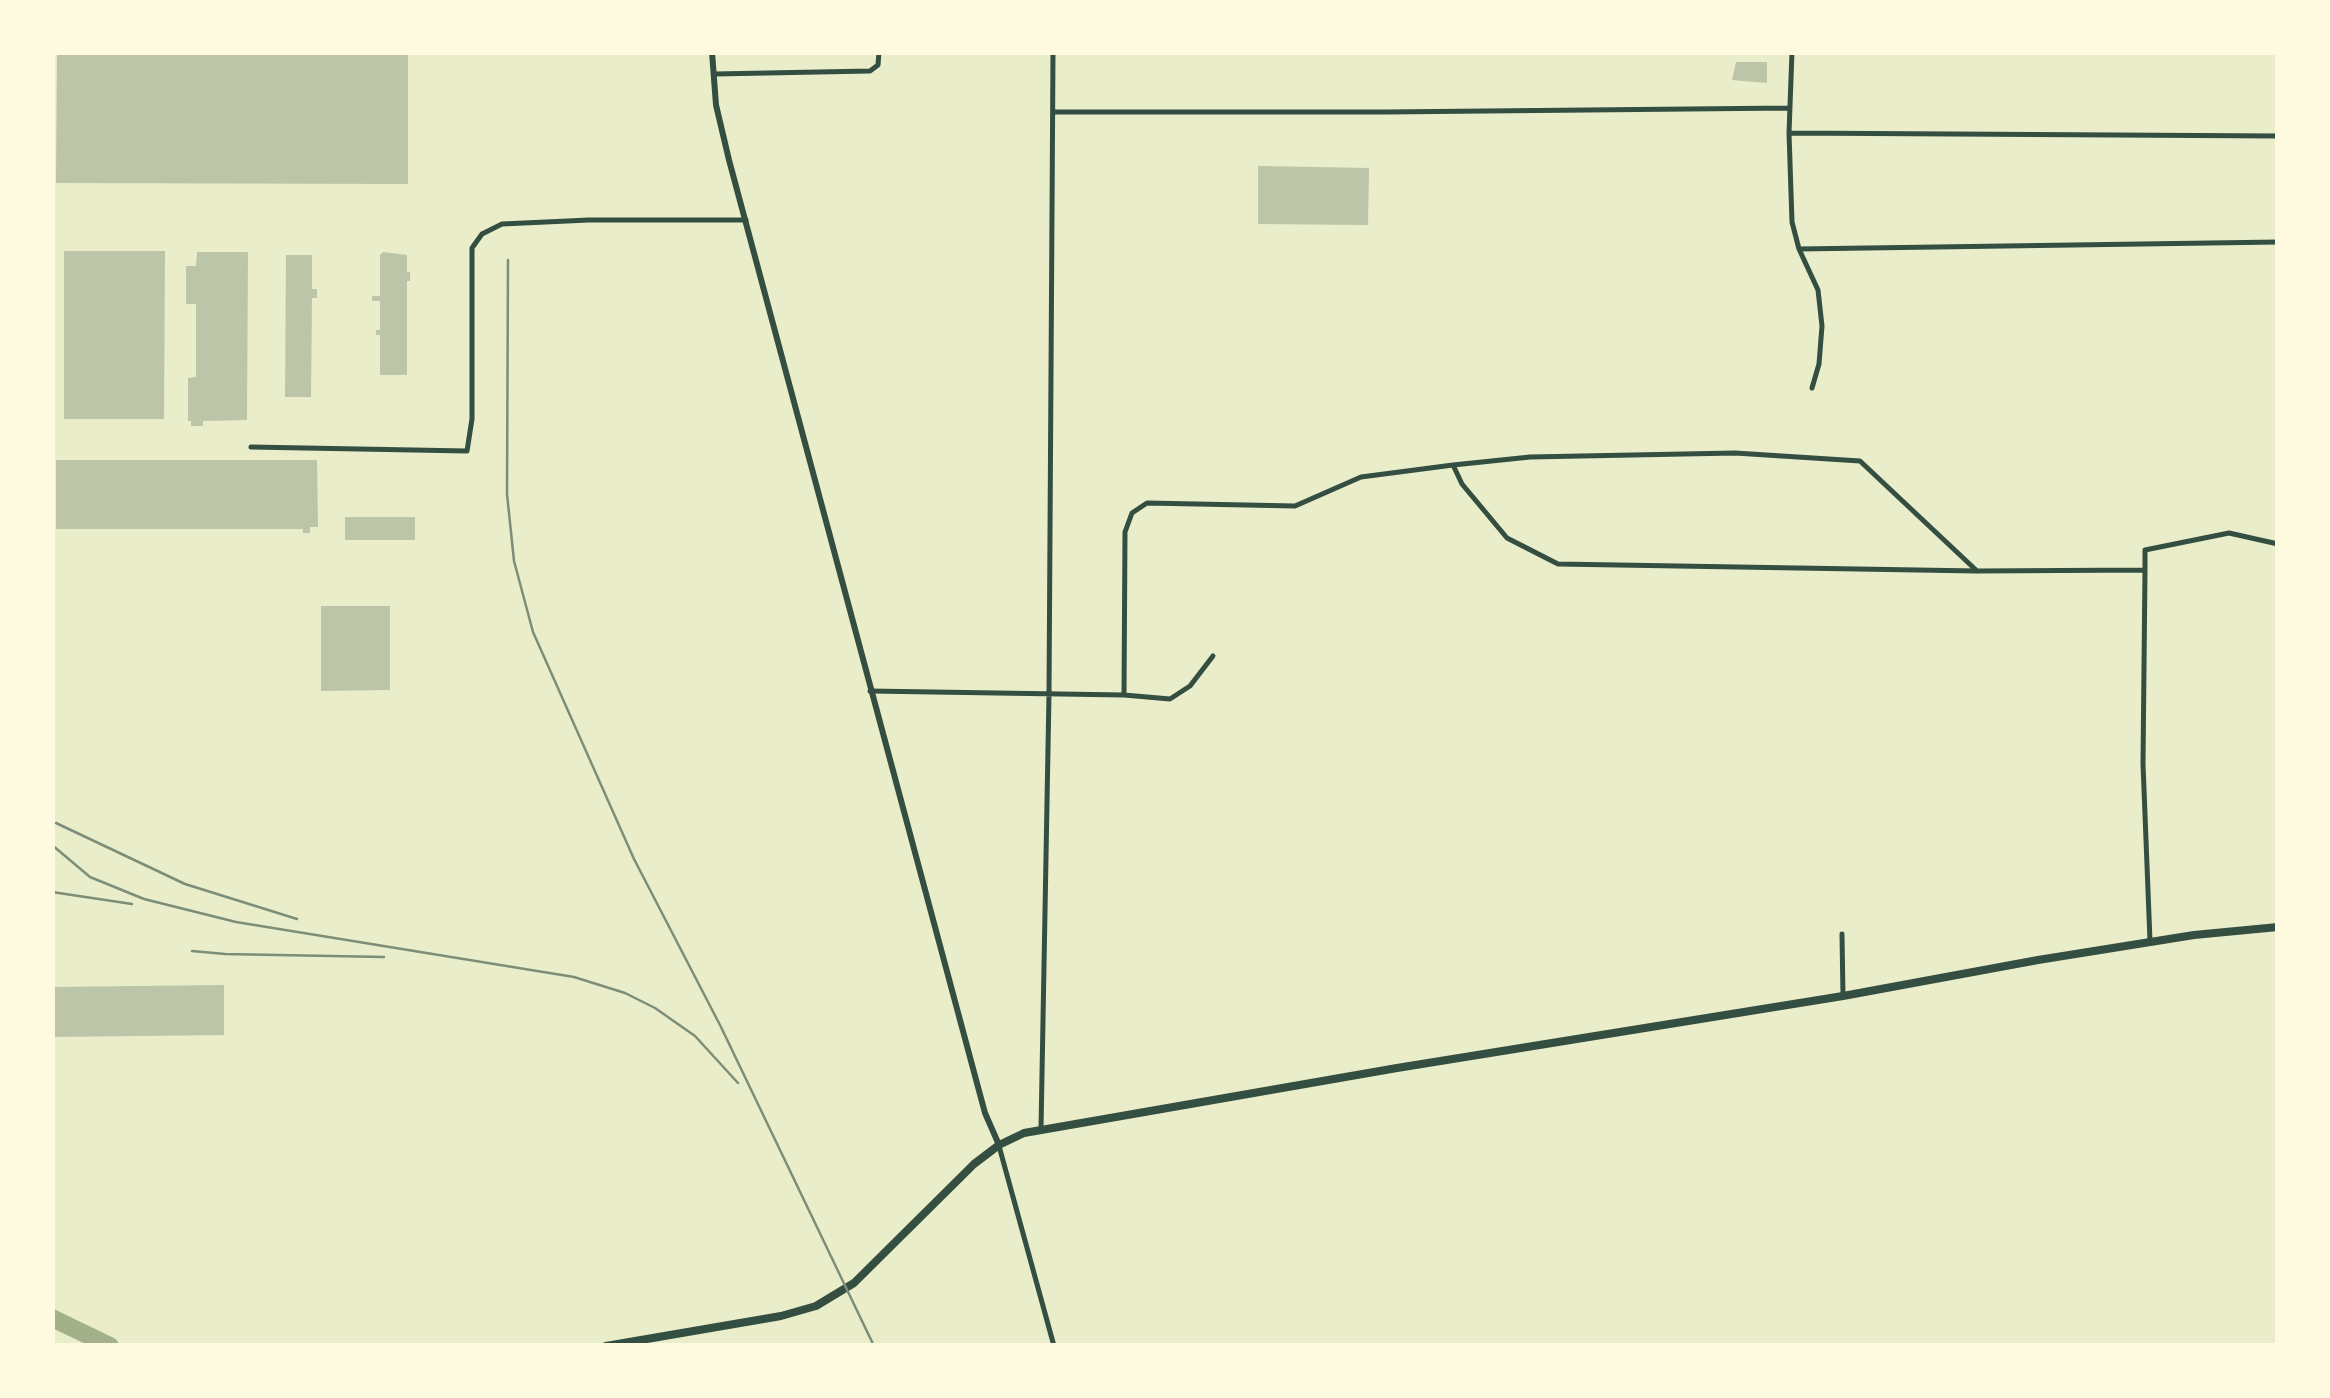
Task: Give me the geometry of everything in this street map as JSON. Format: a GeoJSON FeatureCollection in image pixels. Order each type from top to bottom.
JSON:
{"type":"FeatureCollection","features":[{"type":"Feature","properties":{"kind":"main road"},"geometry":{"type":"LineString","coordinates":[[712,52],[712,74],[729,160],[984,1113],[999,1145]]}},
{"type":"Feature","properties":{"kind":"main road"},"geometry":{"type":"LineString","coordinates":[[606,1346],[781,1316],[816,1306],[854,1283],[934,1202],[999,1145],[1041,1129],[2150,942],[2278,928]]}},
{"type":"Feature","properties":{"kind":"street"},"geometry":{"type":"LineString","coordinates":[[712,74],[870,71],[878,65],[878,52]]}},
{"type":"Feature","properties":{"kind":"street"},"geometry":{"type":"LineString","coordinates":[[1041,1129],[1049,694],[1053,52]]}},
{"type":"Feature","properties":{"kind":"street"},"geometry":{"type":"LineString","coordinates":[[1792,52],[1792,222],[1799,249],[1818,290],[1820,308],[1819,364],[1812,388]]}},
{"type":"Feature","properties":{"kind":"street"},"geometry":{"type":"LineString","coordinates":[[1053,112],[1790,108]]}},
{"type":"Feature","properties":{"kind":"street"},"geometry":{"type":"LineString","coordinates":[[1789,133],[2278,136]]}},
{"type":"Feature","properties":{"kind":"street"},"geometry":{"type":"LineString","coordinates":[[251,447],[467,451],[472,419],[472,248],[482,234],[502,224],[746,220]]}},
{"type":"Feature","properties":{"kind":"street"},"geometry":{"type":"LineString","coordinates":[[1799,249],[2278,242]]}},
{"type":"Feature","properties":{"kind":"street"},"geometry":{"type":"LineString","coordinates":[[1124,695],[1125,532],[1132,512],[1148,503],[1296,506],[1362,477],[1530,457],[1735,453],[1860,461],[1977,571]]}},
{"type":"Feature","properties":{"kind":"street"},"geometry":{"type":"LineString","coordinates":[[1454,465],[1462,484],[1507,538],[1558,564],[2145,570]]}},
{"type":"Feature","properties":{"kind":"street"},"geometry":{"type":"LineString","coordinates":[[2150,942],[2143,764],[2144,550],[2229,533],[2278,544]]}},
{"type":"Feature","properties":{"kind":"street"},"geometry":{"type":"LineString","coordinates":[[870,691],[1170,699],[1190,686],[1213,656]]}},
{"type":"Feature","properties":{"kind":"street"},"geometry":{"type":"LineString","coordinates":[[1842,934],[1843,996]]}},
{"type":"Feature","properties":{"kind":"street"},"geometry":{"type":"LineString","coordinates":[[999,1145],[1054,1346]]}},
{"type":"Feature","properties":{"kind":"building"},"geometry":{"type":"Polygon","coordinates":[[[57,52],[408,52],[408,184],[56,183],[57,52]]]}},
{"type":"Feature","properties":{"kind":"building"},"geometry":{"type":"Polygon","coordinates":[[[1736,62],[1767,62],[1767,83],[1732,80],[1736,62]]]}},
{"type":"Feature","properties":{"kind":"building"},"geometry":{"type":"Polygon","coordinates":[[[1258,166],[1369,168],[1368,225],[1258,224],[1258,166]]]}},
{"type":"Feature","properties":{"kind":"building"},"geometry":{"type":"Polygon","coordinates":[[[64,251],[165,251],[164,419],[64,419],[64,251]]]}},
{"type":"Feature","properties":{"kind":"building"},"geometry":{"type":"Polygon","coordinates":[[[197,252],[248,252],[247,420],[203,421],[203,426],[191,426],[188,421],[188,378],[196,377],[196,304],[186,304],[186,266],[196,266],[197,252]]]}},
{"type":"Feature","properties":{"kind":"building"},"geometry":{"type":"Polygon","coordinates":[[[383,252],[407,255],[407,375],[380,375],[380,335],[376,335],[376,330],[380,330],[380,301],[372,301],[372,296],[380,296],[383,252]]]}},
{"type":"Feature","properties":{"kind":"building"},"geometry":{"type":"Polygon","coordinates":[[[286,255],[312,255],[312,289],[317,289],[317,298],[312,298],[311,397],[285,397],[286,255]]]}},
{"type":"Feature","properties":{"kind":"building"},"geometry":{"type":"Polygon","coordinates":[[[56,460],[317,460],[318,527],[310,527],[310,533],[303,533],[303,529],[56,529],[56,460]]]}},
{"type":"Feature","properties":{"kind":"building"},"geometry":{"type":"Polygon","coordinates":[[[345,517],[415,517],[415,540],[345,540],[345,517]]]}},
{"type":"Feature","properties":{"kind":"building"},"geometry":{"type":"Polygon","coordinates":[[[321,606],[390,606],[390,690],[321,691],[321,606]]]}},
{"type":"Feature","properties":{"kind":"building"},"geometry":{"type":"Polygon","coordinates":[[[224,985],[224,1035],[52,1037],[52,987],[224,985]]]}},
{"type":"Feature","properties":{"kind":"waterway"},"geometry":{"type":"LineString","coordinates":[[52,1318],[110,1346]]}},
{"type":"Feature","properties":{"kind":"railway"},"geometry":{"type":"LineString","coordinates":[[508,260],[507,494],[514,561],[533,632],[634,859],[721,1027],[874,1346]]}},
{"type":"Feature","properties":{"kind":"railway"},"geometry":{"type":"LineString","coordinates":[[56,823],[185,884],[297,919]]}},
{"type":"Feature","properties":{"kind":"railway"},"geometry":{"type":"LineString","coordinates":[[52,845],[90,877],[144,899],[236,922],[574,977],[625,993],[695,1036],[738,1083]]}},
{"type":"Feature","properties":{"kind":"railway"},"geometry":{"type":"LineString","coordinates":[[52,892],[132,904]]}},
{"type":"Feature","properties":{"kind":"railway"},"geometry":{"type":"LineString","coordinates":[[192,951],[384,957]]}}]}
